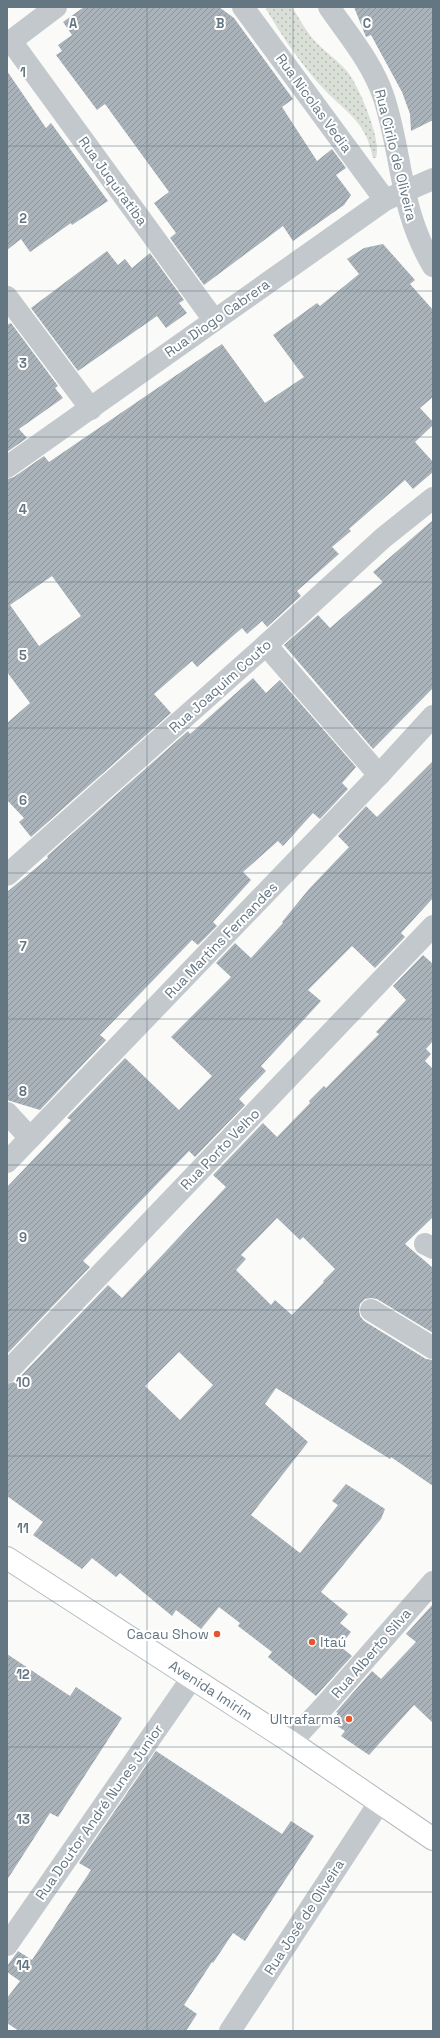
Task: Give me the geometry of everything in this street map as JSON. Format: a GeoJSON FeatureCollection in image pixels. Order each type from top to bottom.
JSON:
{"type":"FeatureCollection","features":[{"type":"Feature","properties":{"kind":"main road","name":"Avenida Imirim"},"geometry":{"type":"LineString","coordinates":[[7,1558],[291,1742],[433,1840]]}},
{"type":"Feature","properties":{"kind":"street"},"geometry":{"type":"LineString","coordinates":[[9,43],[56,7]]}},
{"type":"Feature","properties":{"kind":"street","name":"Rua Nicolas Vedia"},"geometry":{"type":"LineString","coordinates":[[243,7],[394,196]]}},
{"type":"Feature","properties":{"kind":"street","name":"Rua Cirilo de Oliveira"},"geometry":{"type":"LineString","coordinates":[[329,7],[374,73],[379,85],[391,128],[394,196],[412,224],[433,266]]}},
{"type":"Feature","properties":{"kind":"street","name":"Rua Juquiratiba"},"geometry":{"type":"LineString","coordinates":[[9,43],[214,320]]}},
{"type":"Feature","properties":{"kind":"street","name":"Rua Diogo Cabrera"},"geometry":{"type":"LineString","coordinates":[[7,467],[91,409],[214,320],[394,196],[433,179]]}},
{"type":"Feature","properties":{"kind":"street"},"geometry":{"type":"LineString","coordinates":[[7,297],[91,409]]}},
{"type":"Feature","properties":{"kind":"street","name":"Rua Joaquim Couto"},"geometry":{"type":"LineString","coordinates":[[7,875],[384,538],[433,498]]}},
{"type":"Feature","properties":{"kind":"street"},"geometry":{"type":"LineString","coordinates":[[266,645],[379,775]]}},
{"type":"Feature","properties":{"kind":"street","name":"Rua Martins Fernandes"},"geometry":{"type":"LineString","coordinates":[[7,1162],[379,775],[433,716]]}},
{"type":"Feature","properties":{"kind":"street","name":"Rua Porto Velho"},"geometry":{"type":"LineString","coordinates":[[7,1372],[431,933]]}},
{"type":"Feature","properties":{"kind":"street"},"geometry":{"type":"LineString","coordinates":[[7,1112],[30,1138]]}},
{"type":"Feature","properties":{"kind":"street"},"geometry":{"type":"LineString","coordinates":[[371,1310],[433,1348]]}},
{"type":"Feature","properties":{"kind":"street","name":"Rua Alberto Silva"},"geometry":{"type":"LineString","coordinates":[[291,1742],[433,1582]]}},
{"type":"Feature","properties":{"kind":"street","name":"Rua Doutor André Nunes Junior"},"geometry":{"type":"LineString","coordinates":[[7,1945],[192,1678]]}},
{"type":"Feature","properties":{"kind":"street","name":"Rua José de Oliveira"},"geometry":{"type":"LineString","coordinates":[[230,2031],[379,1803]]}},
{"type":"Feature","properties":{"kind":"shaded area"},"geometry":{"type":"Polygon","coordinates":[[[265,7],[292,7],[305,29],[314,40],[346,70],[363,99],[373,127],[376,139],[376,158],[373,158],[365,134],[359,124],[320,85],[305,67],[284,38],[265,7]]]}},
{"type":"Feature","properties":{"kind":"building"},"geometry":{"type":"Polygon","coordinates":[[[84,7],[219,7],[234,18],[293,99],[282,107],[317,161],[332,149],[346,168],[336,175],[351,195],[344,205],[293,241],[283,226],[204,285],[170,238],[176,233],[154,203],[169,192],[105,104],[97,110],[56,55],[62,51],[58,45],[72,35],[63,22],[84,7]]]}},
{"type":"Feature","properties":{"kind":"building"},"geometry":{"type":"Polygon","coordinates":[[[354,7],[433,7],[433,120],[411,131],[410,114],[402,92],[371,35],[366,37],[354,7]]]}},
{"type":"Feature","properties":{"kind":"building"},"geometry":{"type":"Polygon","coordinates":[[[7,71],[46,128],[51,123],[108,201],[72,225],[71,223],[30,252],[21,239],[7,250],[7,71]]]}},
{"type":"Feature","properties":{"kind":"building"},"geometry":{"type":"Polygon","coordinates":[[[383,244],[415,280],[410,284],[433,310],[433,397],[420,408],[433,422],[433,425],[415,442],[433,462],[433,472],[413,489],[405,480],[349,529],[351,531],[332,547],[339,554],[297,591],[301,596],[267,627],[262,621],[247,634],[242,628],[197,667],[192,661],[154,694],[171,713],[31,837],[19,822],[24,818],[7,800],[7,723],[30,703],[7,672],[7,479],[14,477],[44,456],[49,462],[222,344],[265,403],[304,377],[273,335],[317,303],[320,306],[359,274],[347,259],[364,248],[383,244]],[[52,576],[10,605],[39,646],[81,616],[52,576]]]}},
{"type":"Feature","properties":{"kind":"building"},"geometry":{"type":"Polygon","coordinates":[[[107,251],[118,265],[125,259],[132,268],[150,253],[184,300],[179,303],[187,313],[166,328],[157,316],[78,371],[31,308],[107,251]]]}},
{"type":"Feature","properties":{"kind":"building"},"geometry":{"type":"Polygon","coordinates":[[[11,323],[58,386],[55,388],[63,398],[19,429],[27,438],[7,452],[7,325],[11,323]]]}},
{"type":"Feature","properties":{"kind":"building"},"geometry":{"type":"Polygon","coordinates":[[[433,520],[433,688],[373,749],[284,645],[318,615],[330,628],[383,582],[373,572],[433,520]]]}},
{"type":"Feature","properties":{"kind":"building"},"geometry":{"type":"Polygon","coordinates":[[[253,678],[266,693],[280,680],[356,767],[342,783],[348,789],[320,819],[313,813],[283,846],[278,841],[243,872],[251,880],[213,922],[217,926],[198,945],[192,940],[100,1035],[106,1040],[40,1110],[7,1100],[7,892],[48,858],[47,856],[188,731],[190,734],[253,678]]]}},
{"type":"Feature","properties":{"kind":"building"},"geometry":{"type":"Polygon","coordinates":[[[433,761],[433,898],[401,933],[405,937],[375,968],[352,946],[308,990],[321,1001],[261,1066],[266,1071],[239,1099],[245,1105],[195,1157],[189,1151],[83,1261],[90,1267],[7,1354],[7,1187],[71,1120],[67,1118],[125,1058],[179,1110],[212,1076],[171,1037],[231,977],[216,963],[235,943],[251,958],[283,923],[282,922],[309,889],[349,847],[338,836],[366,806],[377,817],[433,761]]]}},
{"type":"Feature","properties":{"kind":"building"},"geometry":{"type":"Polygon","coordinates":[[[423,955],[433,964],[433,1041],[426,1049],[431,1054],[425,1061],[433,1069],[433,1217],[405,1244],[433,1268],[433,1333],[377,1299],[365,1299],[360,1304],[359,1310],[360,1316],[364,1321],[426,1359],[433,1360],[433,1486],[391,1457],[390,1459],[276,1388],[265,1404],[308,1442],[251,1515],[300,1553],[338,1505],[332,1501],[346,1484],[385,1509],[381,1519],[321,1592],[348,1614],[340,1623],[351,1632],[340,1646],[352,1656],[316,1696],[268,1657],[272,1652],[238,1626],[240,1623],[219,1607],[201,1629],[176,1610],[172,1616],[120,1573],[116,1577],[92,1558],[82,1569],[33,1535],[43,1522],[7,1496],[7,1384],[16,1381],[108,1285],[122,1298],[226,1187],[213,1175],[263,1123],[277,1137],[310,1103],[309,1101],[324,1086],[326,1088],[379,1034],[376,1032],[406,1000],[393,986],[423,955]],[[277,1218],[241,1255],[246,1259],[236,1270],[271,1305],[275,1300],[292,1315],[335,1269],[303,1237],[300,1240],[277,1218]],[[179,1352],[145,1386],[180,1420],[213,1385],[179,1352]]]}},
{"type":"Feature","properties":{"kind":"building"},"geometry":{"type":"Polygon","coordinates":[[[433,1604],[433,1723],[414,1705],[369,1755],[341,1736],[345,1731],[331,1722],[338,1713],[336,1712],[372,1671],[381,1679],[416,1642],[406,1634],[433,1604]]]}},
{"type":"Feature","properties":{"kind":"building"},"geometry":{"type":"Polygon","coordinates":[[[7,1654],[70,1696],[76,1687],[122,1718],[58,1817],[50,1813],[7,1880],[7,1654]]]}},
{"type":"Feature","properties":{"kind":"building"},"geometry":{"type":"Polygon","coordinates":[[[156,1751],[282,1834],[291,1821],[314,1836],[245,1941],[233,1933],[213,1963],[212,1962],[184,2005],[197,2014],[186,2031],[19,2031],[7,2023],[7,1998],[20,1981],[7,1972],[7,1966],[18,1951],[32,1960],[91,1870],[79,1863],[156,1751]]]}},
{"type":"Feature","properties":{"kind":"place","name":"Cacau Show"},"geometry":{"type":"Point","coordinates":[217,1634]}},
{"type":"Feature","properties":{"kind":"place","name":"Itaú"},"geometry":{"type":"Point","coordinates":[312,1642]}},
{"type":"Feature","properties":{"kind":"place","name":"Ultrafarma"},"geometry":{"type":"Point","coordinates":[349,1719]}}]}
